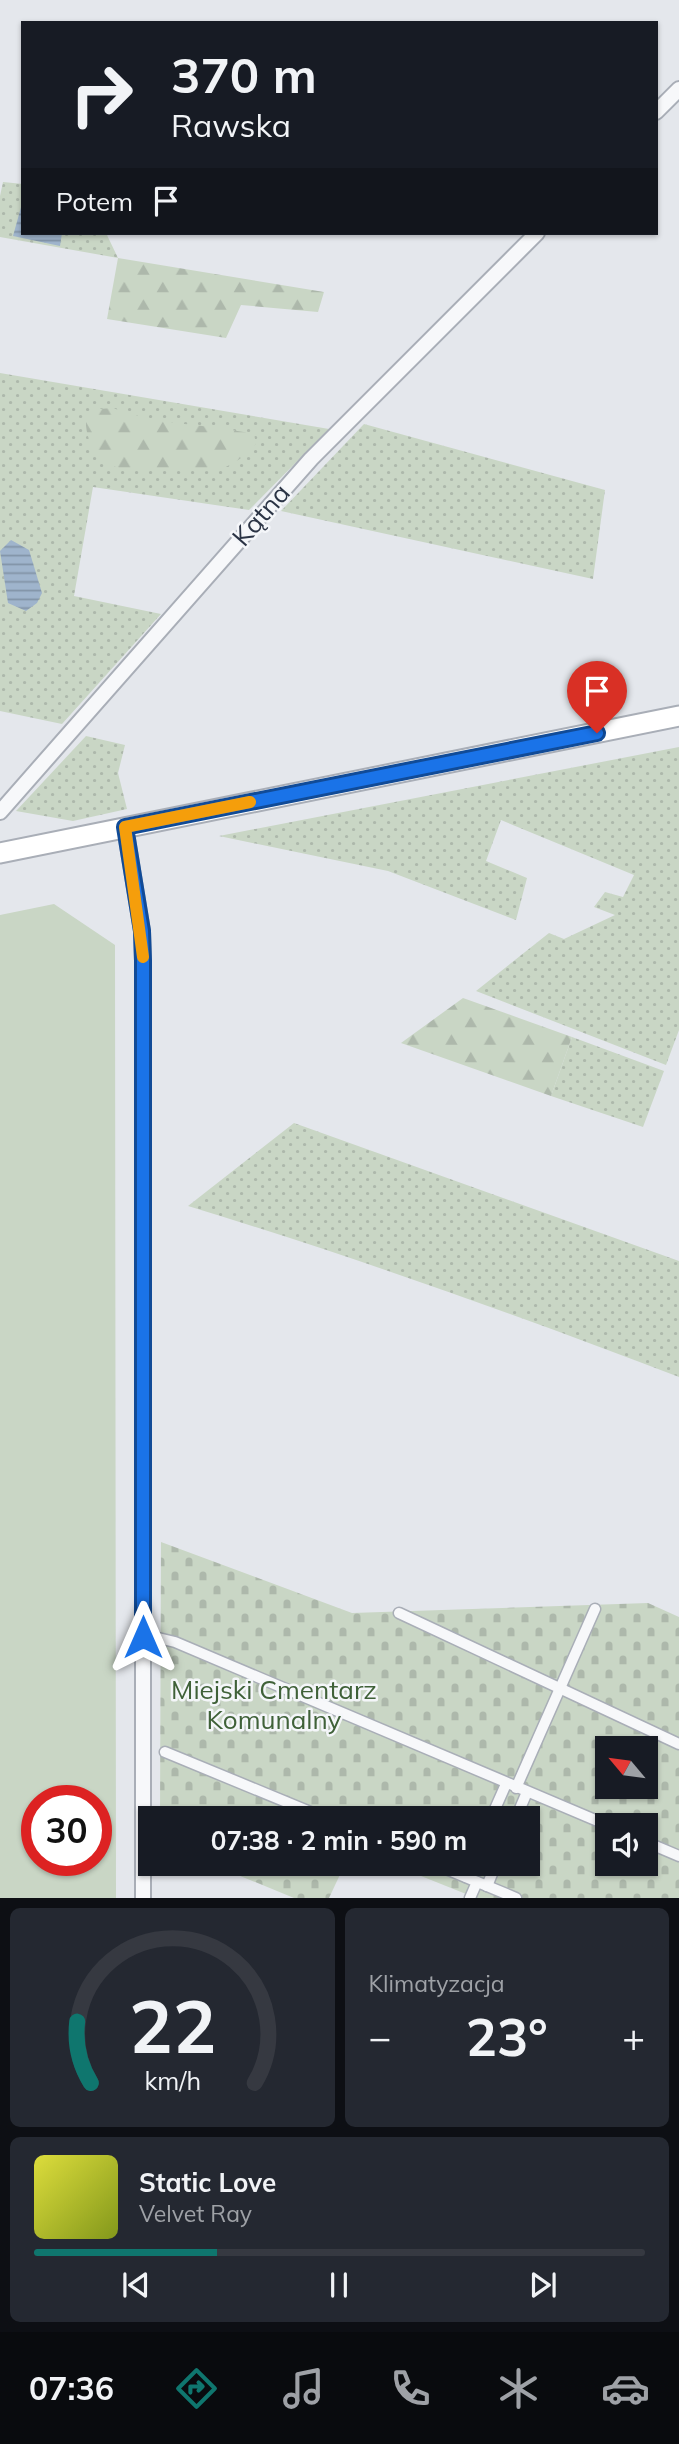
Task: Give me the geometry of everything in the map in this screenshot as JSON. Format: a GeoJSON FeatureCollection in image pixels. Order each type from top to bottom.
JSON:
{"type":"FeatureCollection","features":[{"type":"Feature","properties":{"kind":"main road"},"geometry":{"type":"LineString","coordinates":[[0,853],[679,716]]}},
{"type":"Feature","properties":{"kind":"street"},"geometry":{"type":"LineString","coordinates":[[658,110],[679,89]]}},
{"type":"Feature","properties":{"kind":"street","name":"Kątna"},"geometry":{"type":"LineString","coordinates":[[0,812],[311,459],[535,235]]}},
{"type":"Feature","properties":{"kind":"street"},"geometry":{"type":"LineString","coordinates":[[125,827],[142,931],[143,961],[143,1898]]}},
{"type":"Feature","properties":{"kind":"street"},"geometry":{"type":"LineString","coordinates":[[498,1806],[561,1688],[595,1609]]}},
{"type":"Feature","properties":{"kind":"street"},"geometry":{"type":"LineString","coordinates":[[399,1613],[679,1744]]}},
{"type":"Feature","properties":{"kind":"street"},"geometry":{"type":"LineString","coordinates":[[154,1637],[175,1642],[595,1820]]}},
{"type":"Feature","properties":{"kind":"street"},"geometry":{"type":"LineString","coordinates":[[164,1752],[297,1806]]}},
{"type":"Feature","properties":{"kind":"street"},"geometry":{"type":"LineString","coordinates":[[521,1806],[527,1792]]}},
{"type":"Feature","properties":{"kind":"street"},"geometry":{"type":"LineString","coordinates":[[658,1847],[679,1856]]}},
{"type":"Feature","properties":{"kind":"street"},"geometry":{"type":"LineString","coordinates":[[470,1898],[488,1876]]}},
{"type":"Feature","properties":{"kind":"street"},"geometry":{"type":"LineString","coordinates":[[466,1877],[516,1898]]}},
{"type":"Feature","properties":{"kind":"green space"},"geometry":{"type":"Polygon","coordinates":[[[3,182],[21,184],[21,235],[107,235],[118,258],[0,237],[0,196],[3,182]]]}},
{"type":"Feature","properties":{"kind":"green space"},"geometry":{"type":"Polygon","coordinates":[[[118,258],[324,292],[318,312],[241,305],[226,338],[107,319],[118,258]]]}},
{"type":"Feature","properties":{"kind":"green space"},"geometry":{"type":"Polygon","coordinates":[[[0,373],[329,429],[249,510],[93,487],[74,596],[161,614],[62,724],[0,711],[0,373]]]}},
{"type":"Feature","properties":{"kind":"green space"},"geometry":{"type":"Polygon","coordinates":[[[113,408],[147,418],[254,434],[256,444],[238,460],[216,470],[119,468],[100,458],[93,449],[86,428],[87,415],[99,409],[113,408]]]}},
{"type":"Feature","properties":{"kind":"green space"},"geometry":{"type":"Polygon","coordinates":[[[364,424],[605,490],[593,579],[281,511],[364,424]]]}},
{"type":"Feature","properties":{"kind":"green space"},"geometry":{"type":"Polygon","coordinates":[[[86,736],[125,745],[118,773],[127,809],[73,821],[16,811],[86,736]]]}},
{"type":"Feature","properties":{"kind":"green space"},"geometry":{"type":"Polygon","coordinates":[[[679,747],[679,1030],[666,1065],[476,991],[549,933],[564,939],[615,915],[594,907],[605,892],[623,897],[634,875],[501,820],[486,861],[527,878],[516,920],[388,871],[219,836],[679,747]]]}},
{"type":"Feature","properties":{"kind":"green space"},"geometry":{"type":"Polygon","coordinates":[[[54,904],[115,945],[116,1898],[0,1898],[0,915],[54,904]]]}},
{"type":"Feature","properties":{"kind":"green space"},"geometry":{"type":"Polygon","coordinates":[[[463,998],[572,1037],[551,1096],[401,1043],[463,998]]]}},
{"type":"Feature","properties":{"kind":"green space"},"geometry":{"type":"Polygon","coordinates":[[[572,1037],[664,1071],[643,1127],[551,1096],[572,1037]]]}},
{"type":"Feature","properties":{"kind":"green space"},"geometry":{"type":"Polygon","coordinates":[[[294,1123],[679,1261],[679,1377],[435,1287],[188,1206],[294,1123]]]}},
{"type":"Feature","properties":{"kind":"green space","name":"Miejski Cmentarz Komunalny"},"geometry":{"type":"Polygon","coordinates":[[[161,1542],[352,1613],[648,1603],[679,1617],[679,1898],[476,1898],[421,1876],[540,1876],[540,1806],[160,1806],[161,1542]]]}},
{"type":"Feature","properties":{"kind":"green space"},"geometry":{"type":"Polygon","coordinates":[[[240,1876],[339,1876],[329,1898],[294,1898],[240,1876]]]}},
{"type":"Feature","properties":{"kind":"water"},"geometry":{"type":"Polygon","coordinates":[[[21,207],[21,235],[62,235],[60,246],[13,236],[21,207]]]}},
{"type":"Feature","properties":{"kind":"water"},"geometry":{"type":"Polygon","coordinates":[[[11,540],[29,550],[42,593],[37,603],[26,611],[8,603],[0,551],[11,540]]]}},
{"type":"Feature","properties":{"kind":"slow traffic"},"geometry":{"type":"LineString","coordinates":[[143,957],[142,931],[125,827],[250,802]]}},
{"type":"Feature","properties":{"kind":"route"},"geometry":{"type":"LineString","coordinates":[[143,1637],[143,961],[142,931],[125,827],[597,733]]}}]}
